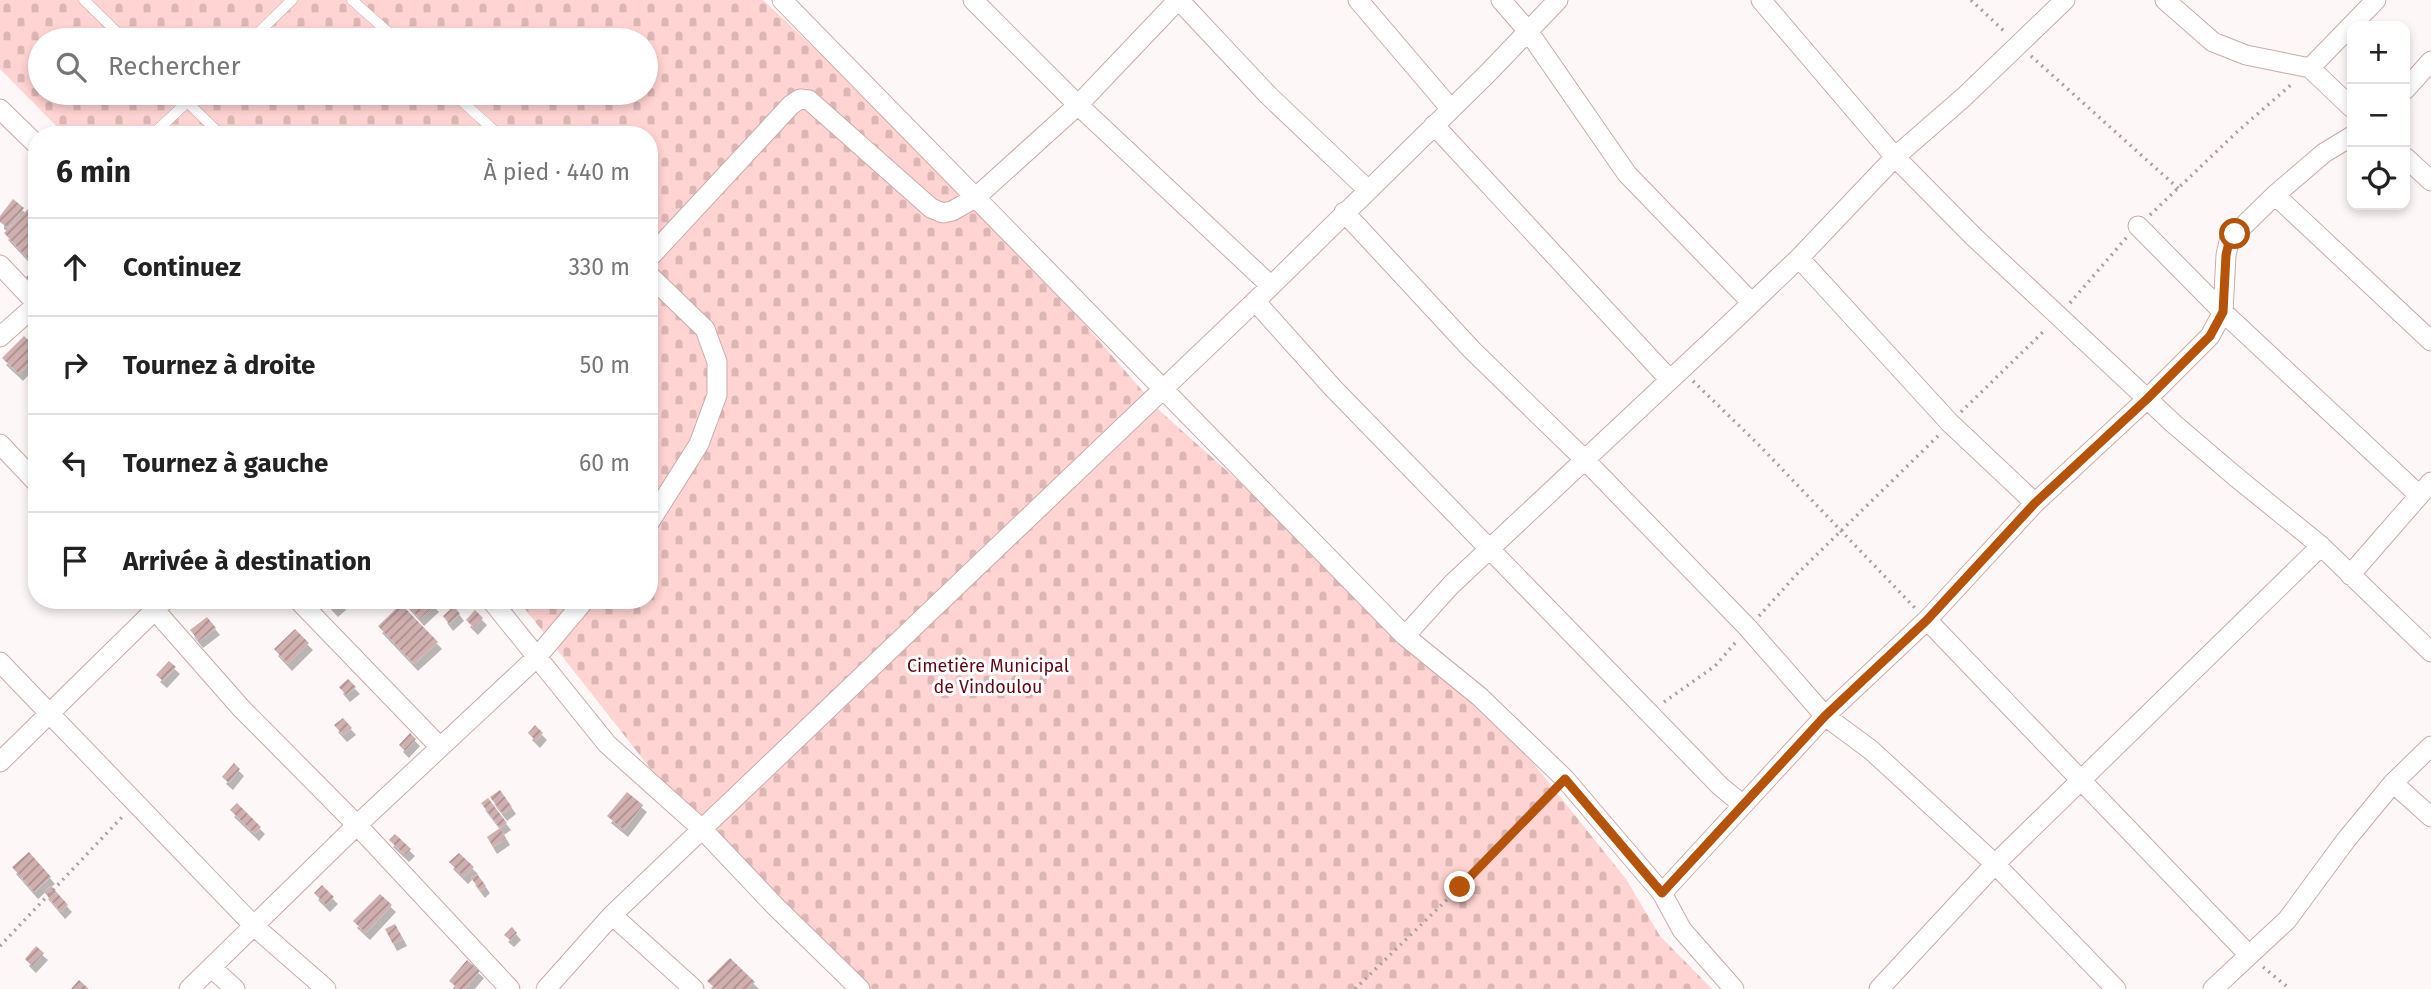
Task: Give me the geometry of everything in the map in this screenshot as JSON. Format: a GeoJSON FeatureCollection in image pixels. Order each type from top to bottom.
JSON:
{"type":"FeatureCollection","features":[{"type":"Feature","properties":{"kind":"street"},"geometry":{"type":"LineString","coordinates":[[782,0],[1405,636],[1480,697],[1565,779],[1662,893],[1682,930],[1734,989]]}},
{"type":"Feature","properties":{"kind":"street"},"geometry":{"type":"LineString","coordinates":[[972,0],[1078,105],[1271,286]]}},
{"type":"Feature","properties":{"kind":"street"},"geometry":{"type":"LineString","coordinates":[[658,248],[791,105],[800,99],[808,100],[931,208],[943,213],[952,211],[975,198],[1078,105],[1179,0],[1268,95],[1368,190]]}},
{"type":"Feature","properties":{"kind":"street"},"geometry":{"type":"LineString","coordinates":[[1357,0],[1451,108]]}},
{"type":"Feature","properties":{"kind":"street"},"geometry":{"type":"LineString","coordinates":[[1501,0],[1528,31],[1627,174],[1752,303]]}},
{"type":"Feature","properties":{"kind":"street"},"geometry":{"type":"LineString","coordinates":[[546,989],[612,915],[1271,286],[1558,0]]}},
{"type":"Feature","properties":{"kind":"street"},"geometry":{"type":"LineString","coordinates":[[1761,0],[1895,156],[1974,237],[2147,399],[2236,477],[2321,546],[2431,652]]}},
{"type":"Feature","properties":{"kind":"street"},"geometry":{"type":"LineString","coordinates":[[1405,636],[1451,584],[1586,461],[1799,258],[1895,156],[1964,97],[2065,0]]}},
{"type":"Feature","properties":{"kind":"street"},"geometry":{"type":"LineString","coordinates":[[2165,0],[2213,42],[2246,55],[2310,68],[2347,103]]}},
{"type":"Feature","properties":{"kind":"street"},"geometry":{"type":"LineString","coordinates":[[2310,68],[2375,0]]}},
{"type":"Feature","properties":{"kind":"street"},"geometry":{"type":"LineString","coordinates":[[2410,84],[2431,61]]}},
{"type":"Feature","properties":{"kind":"street"},"geometry":{"type":"LineString","coordinates":[[0,108],[28,136]]}},
{"type":"Feature","properties":{"kind":"street"},"geometry":{"type":"LineString","coordinates":[[1434,125],[1676,375]]}},
{"type":"Feature","properties":{"kind":"street"},"geometry":{"type":"LineString","coordinates":[[1662,893],[1825,716],[1927,620],[2035,503],[2210,336],[2223,312],[2229,242],[2275,195],[2324,153],[2347,139]]}},
{"type":"Feature","properties":{"kind":"street"},"geometry":{"type":"LineString","coordinates":[[2410,162],[2431,181]]}},
{"type":"Feature","properties":{"kind":"street"},"geometry":{"type":"LineString","coordinates":[[2275,195],[2431,341]]}},
{"type":"Feature","properties":{"kind":"street"},"geometry":{"type":"LineString","coordinates":[[1344,212],[1472,350],[1586,461],[1748,628],[1825,716],[1871,750],[1995,864],[2116,989]]}},
{"type":"Feature","properties":{"kind":"street"},"geometry":{"type":"LineString","coordinates":[[2138,226],[2223,312],[2425,489],[2350,575]]}},
{"type":"Feature","properties":{"kind":"street"},"geometry":{"type":"LineString","coordinates":[[1799,258],[1950,423],[2035,503]]}},
{"type":"Feature","properties":{"kind":"street"},"geometry":{"type":"LineString","coordinates":[[0,265],[28,295]]}},
{"type":"Feature","properties":{"kind":"street"},"geometry":{"type":"LineString","coordinates":[[658,284],[705,329],[717,362],[717,395],[699,444],[658,509]]}},
{"type":"Feature","properties":{"kind":"street"},"geometry":{"type":"LineString","coordinates":[[1255,301],[1333,388],[1648,714],[1743,806]]}},
{"type":"Feature","properties":{"kind":"street"},"geometry":{"type":"LineString","coordinates":[[0,337],[28,312]]}},
{"type":"Feature","properties":{"kind":"street"},"geometry":{"type":"LineString","coordinates":[[0,444],[28,474]]}},
{"type":"Feature","properties":{"kind":"street"},"geometry":{"type":"LineString","coordinates":[[1879,989],[1995,864],[2321,546]]}},
{"type":"Feature","properties":{"kind":"street"},"geometry":{"type":"LineString","coordinates":[[0,762],[150,609]]}},
{"type":"Feature","properties":{"kind":"street"},"geometry":{"type":"LineString","coordinates":[[159,609],[241,708],[357,825],[510,989]]}},
{"type":"Feature","properties":{"kind":"street"},"geometry":{"type":"LineString","coordinates":[[307,609],[440,747]]}},
{"type":"Feature","properties":{"kind":"street"},"geometry":{"type":"LineString","coordinates":[[498,609],[607,744],[703,830],[857,988]]}},
{"type":"Feature","properties":{"kind":"street"},"geometry":{"type":"LineString","coordinates":[[189,989],[357,825],[537,657],[577,609]]}},
{"type":"Feature","properties":{"kind":"street"},"geometry":{"type":"LineString","coordinates":[[1927,620],[2248,954]]}},
{"type":"Feature","properties":{"kind":"street"},"geometry":{"type":"LineString","coordinates":[[0,662],[255,927],[326,989]]}},
{"type":"Feature","properties":{"kind":"street"},"geometry":{"type":"LineString","coordinates":[[2213,989],[2287,920],[2346,840],[2393,783],[2431,746]]}},
{"type":"Feature","properties":{"kind":"street"},"geometry":{"type":"LineString","coordinates":[[2393,783],[2431,817]]}},
{"type":"Feature","properties":{"kind":"street"},"geometry":{"type":"LineString","coordinates":[[612,915],[694,989]]}},
{"type":"Feature","properties":{"kind":"street"},"geometry":{"type":"LineString","coordinates":[[212,968],[235,989]]}},
{"type":"Feature","properties":{"kind":"lane"},"geometry":{"type":"LineString","coordinates":[[84,0],[113,28]]}},
{"type":"Feature","properties":{"kind":"lane"},"geometry":{"type":"LineString","coordinates":[[263,28],[292,0]]}},
{"type":"Feature","properties":{"kind":"lane"},"geometry":{"type":"LineString","coordinates":[[352,0],[384,28]]}},
{"type":"Feature","properties":{"kind":"lane"},"geometry":{"type":"LineString","coordinates":[[162,126],[184,105]]}},
{"type":"Feature","properties":{"kind":"lane"},"geometry":{"type":"LineString","coordinates":[[190,105],[212,126]]}},
{"type":"Feature","properties":{"kind":"lane"},"geometry":{"type":"LineString","coordinates":[[466,105],[489,126]]}},
{"type":"Feature","properties":{"kind":"path"},"geometry":{"type":"LineString","coordinates":[[1970,0],[2179,188]]}},
{"type":"Feature","properties":{"kind":"path"},"geometry":{"type":"LineString","coordinates":[[1676,375],[1842,530],[1927,620]]}},
{"type":"Feature","properties":{"kind":"path"},"geometry":{"type":"LineString","coordinates":[[1648,714],[1715,666],[1797,574],[1950,423]]}},
{"type":"Feature","properties":{"kind":"path"},"geometry":{"type":"LineString","coordinates":[[1355,989],[1460,887],[1565,779]]}},
{"type":"Feature","properties":{"kind":"path"},"geometry":{"type":"LineString","coordinates":[[0,946],[137,802]]}},
{"type":"Feature","properties":{"kind":"path"},"geometry":{"type":"LineString","coordinates":[[2248,954],[2290,989]]}},
{"type":"Feature","properties":{"kind":"green space","name":"Cimetière Municipal de Vindoulou"},"geometry":{"type":"Polygon","coordinates":[[[0,0],[763,0],[975,198],[1160,411],[1480,697],[1626,879],[1660,936],[1712,989],[856,989],[690,819],[525,609],[658,609],[658,126],[56,126],[35,105],[658,105],[658,28],[28,28],[28,97],[0,69],[0,0]]]}},
{"type":"Feature","properties":{"kind":"building"},"geometry":{"type":"Polygon","coordinates":[[[13,199],[24,208],[8,228],[0,222],[0,216],[13,199]]]}},
{"type":"Feature","properties":{"kind":"building"},"geometry":{"type":"Polygon","coordinates":[[[28,209],[28,258],[4,233],[28,209]]]}},
{"type":"Feature","properties":{"kind":"building"},"geometry":{"type":"Polygon","coordinates":[[[24,336],[28,340],[28,364],[19,374],[2,358],[24,336]]]}},
{"type":"Feature","properties":{"kind":"building"},"geometry":{"type":"Polygon","coordinates":[[[396,609],[406,609],[438,642],[414,664],[378,626],[396,609]]]}},
{"type":"Feature","properties":{"kind":"building"},"geometry":{"type":"Polygon","coordinates":[[[411,609],[431,609],[420,619],[411,609]]]}},
{"type":"Feature","properties":{"kind":"building"},"geometry":{"type":"Polygon","coordinates":[[[451,609],[456,609],[460,614],[449,624],[443,616],[451,609]]]}},
{"type":"Feature","properties":{"kind":"building"},"geometry":{"type":"Polygon","coordinates":[[[475,610],[483,618],[474,628],[466,620],[475,610]]]}},
{"type":"Feature","properties":{"kind":"building"},"geometry":{"type":"Polygon","coordinates":[[[207,617],[216,628],[199,641],[190,630],[207,617]]]}},
{"type":"Feature","properties":{"kind":"building"},"geometry":{"type":"Polygon","coordinates":[[[295,629],[309,643],[288,664],[274,649],[295,629]]]}},
{"type":"Feature","properties":{"kind":"building"},"geometry":{"type":"Polygon","coordinates":[[[169,661],[176,667],[163,681],[156,675],[169,661]]]}},
{"type":"Feature","properties":{"kind":"building"},"geometry":{"type":"Polygon","coordinates":[[[348,679],[356,687],[346,695],[339,687],[348,679]]]}},
{"type":"Feature","properties":{"kind":"building"},"geometry":{"type":"Polygon","coordinates":[[[343,718],[352,728],[343,735],[334,725],[343,718]]]}},
{"type":"Feature","properties":{"kind":"building"},"geometry":{"type":"Polygon","coordinates":[[[535,725],[543,733],[536,741],[528,733],[535,725]]]}},
{"type":"Feature","properties":{"kind":"building"},"geometry":{"type":"Polygon","coordinates":[[[410,733],[416,739],[405,751],[399,745],[410,733]]]}},
{"type":"Feature","properties":{"kind":"building"},"geometry":{"type":"Polygon","coordinates":[[[234,763],[240,769],[229,783],[222,777],[234,763]]]}},
{"type":"Feature","properties":{"kind":"building"},"geometry":{"type":"Polygon","coordinates":[[[500,790],[512,807],[503,814],[490,797],[500,790]]]}},
{"type":"Feature","properties":{"kind":"building"},"geometry":{"type":"Polygon","coordinates":[[[627,792],[643,805],[624,830],[607,816],[627,792]]]}},
{"type":"Feature","properties":{"kind":"building"},"geometry":{"type":"Polygon","coordinates":[[[488,798],[507,823],[500,828],[481,803],[488,798]]]}},
{"type":"Feature","properties":{"kind":"building"},"geometry":{"type":"Polygon","coordinates":[[[237,803],[261,827],[255,834],[230,810],[237,803]]]}},
{"type":"Feature","properties":{"kind":"building"},"geometry":{"type":"Polygon","coordinates":[[[500,828],[506,838],[493,847],[487,837],[500,828]]]}},
{"type":"Feature","properties":{"kind":"building"},"geometry":{"type":"Polygon","coordinates":[[[395,834],[411,849],[405,855],[389,840],[395,834]]]}},
{"type":"Feature","properties":{"kind":"building"},"geometry":{"type":"Polygon","coordinates":[[[29,852],[51,877],[34,892],[12,867],[29,852]]]}},
{"type":"Feature","properties":{"kind":"building"},"geometry":{"type":"Polygon","coordinates":[[[459,853],[474,867],[464,877],[449,862],[459,853]]]}},
{"type":"Feature","properties":{"kind":"building"},"geometry":{"type":"Polygon","coordinates":[[[477,874],[486,886],[481,891],[471,878],[477,874]]]}},
{"type":"Feature","properties":{"kind":"building"},"geometry":{"type":"Polygon","coordinates":[[[322,885],[334,897],[326,905],[314,893],[322,885]]]}},
{"type":"Feature","properties":{"kind":"building"},"geometry":{"type":"Polygon","coordinates":[[[51,886],[68,905],[61,912],[44,892],[51,886]]]}},
{"type":"Feature","properties":{"kind":"building"},"geometry":{"type":"Polygon","coordinates":[[[380,894],[392,905],[366,933],[353,921],[380,894]]]}},
{"type":"Feature","properties":{"kind":"building"},"geometry":{"type":"Polygon","coordinates":[[[395,924],[403,939],[393,944],[385,929],[395,924]]]}},
{"type":"Feature","properties":{"kind":"building"},"geometry":{"type":"Polygon","coordinates":[[[512,927],[517,933],[510,940],[504,935],[512,927]]]}},
{"type":"Feature","properties":{"kind":"building"},"geometry":{"type":"Polygon","coordinates":[[[36,946],[44,953],[32,966],[25,959],[36,946]]]}},
{"type":"Feature","properties":{"kind":"building"},"geometry":{"type":"Polygon","coordinates":[[[730,958],[755,982],[748,989],[716,989],[707,981],[730,958]]]}},
{"type":"Feature","properties":{"kind":"building"},"geometry":{"type":"Polygon","coordinates":[[[467,960],[480,971],[465,989],[459,989],[449,981],[467,960]]]}},
{"type":"Feature","properties":{"kind":"building"},"geometry":{"type":"Polygon","coordinates":[[[79,980],[89,989],[71,989],[79,980]]]}},
{"type":"Feature","properties":{"kind":"route"},"geometry":{"type":"LineString","coordinates":[[1460,887],[1565,779],[1662,893],[1825,716],[1927,620],[2035,503],[2210,336],[2223,312],[2226,255],[2229,242],[2235,234]]}}]}
